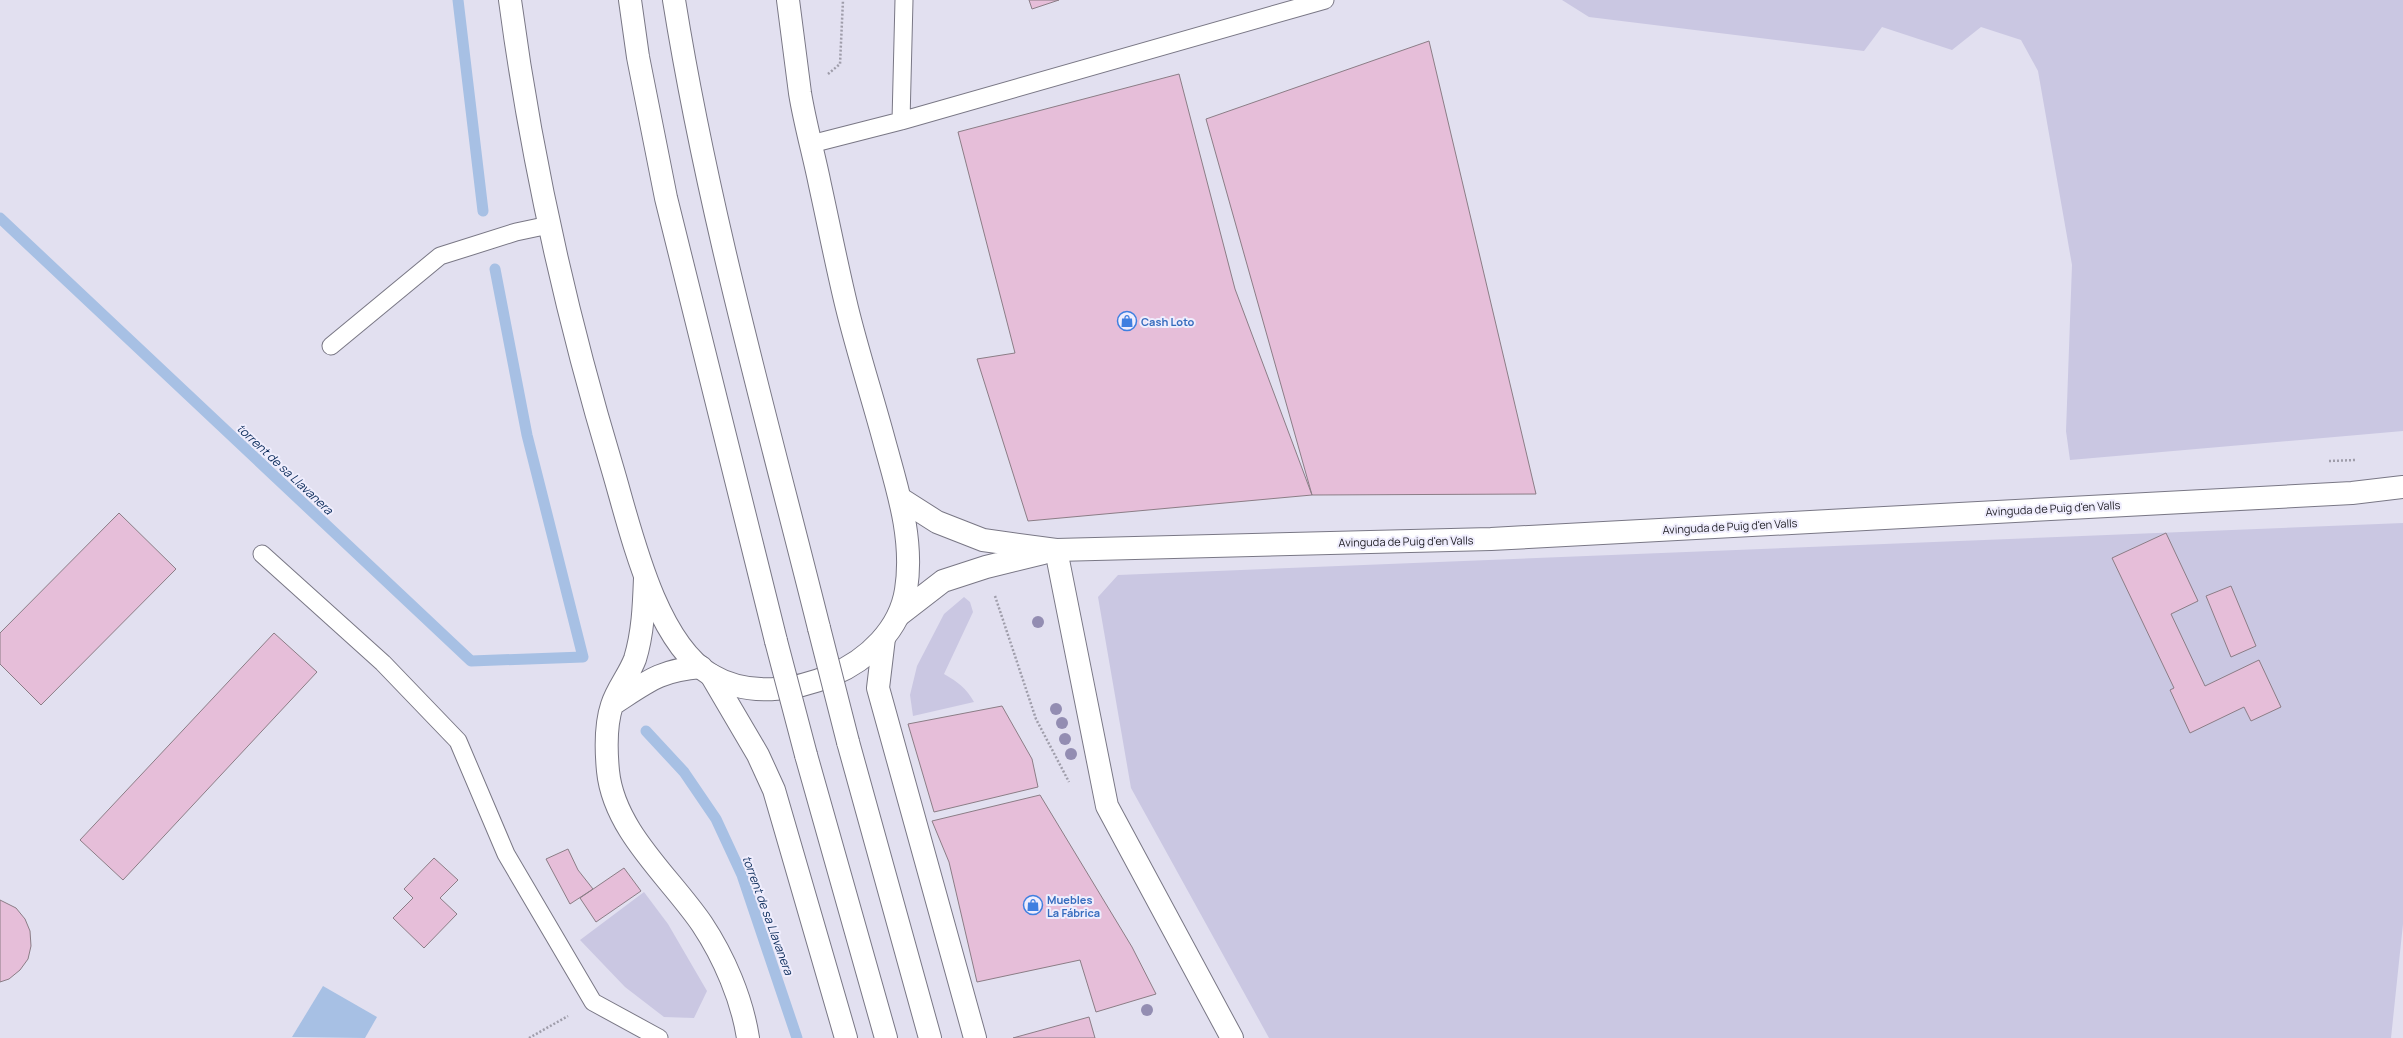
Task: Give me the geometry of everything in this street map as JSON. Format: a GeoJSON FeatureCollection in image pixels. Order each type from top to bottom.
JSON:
{"type":"FeatureCollection","features":[{"type":"Feature","properties":{"kind":"main road"},"geometry":{"type":"LineString","coordinates":[[510,0],[531,138],[549,226],[586,382],[645,578],[672,632],[706,671],[758,755],[774,790],[846,1038]]}},
{"type":"Feature","properties":{"kind":"main road"},"geometry":{"type":"LineString","coordinates":[[630,0],[640,71],[666,198],[776,641],[806,755],[886,1038]]}},
{"type":"Feature","properties":{"kind":"main road"},"geometry":{"type":"LineString","coordinates":[[674,0],[693,111],[710,187],[848,742],[930,1038]]}},
{"type":"Feature","properties":{"kind":"main road"},"geometry":{"type":"LineString","coordinates":[[612,705],[658,675],[680,668],[706,671],[747,688],[785,689],[818,682],[843,671],[864,656],[884,638],[899,615],[906,590],[909,548],[901,499],[847,308],[801,96],[788,0]]}},
{"type":"Feature","properties":{"kind":"main road","name":"Avinguda de Puig d'en Valls"},"geometry":{"type":"LineString","coordinates":[[901,499],[937,522],[983,540],[1056,550],[1498,538],[2352,494],[2403,487]]}},
{"type":"Feature","properties":{"kind":"main road"},"geometry":{"type":"LineString","coordinates":[[1056,550],[1107,806],[1232,1038]]}},
{"type":"Feature","properties":{"kind":"main road","name":"Avinguda de Puig d'en Valls"},"geometry":{"type":"LineString","coordinates":[[899,615],[943,581],[986,567],[1056,550]]}},
{"type":"Feature","properties":{"kind":"main road"},"geometry":{"type":"LineString","coordinates":[[645,578],[643,618],[635,658],[612,705],[607,737],[608,773],[620,815],[702,924],[727,969],[746,1026],[748,1038]]}},
{"type":"Feature","properties":{"kind":"main road"},"geometry":{"type":"LineString","coordinates":[[884,638],[878,688],[975,1038]]}},
{"type":"Feature","properties":{"kind":"lane"},"geometry":{"type":"LineString","coordinates":[[901,121],[904,0]]}},
{"type":"Feature","properties":{"kind":"lane"},"geometry":{"type":"LineString","coordinates":[[811,144],[901,121],[1325,0]]}},
{"type":"Feature","properties":{"kind":"lane"},"geometry":{"type":"LineString","coordinates":[[331,346],[440,256],[516,232],[549,226]]}},
{"type":"Feature","properties":{"kind":"lane"},"geometry":{"type":"LineString","coordinates":[[262,554],[383,663],[458,741],[506,854],[593,1002],[659,1038]]}},
{"type":"Feature","properties":{"kind":"path"},"geometry":{"type":"LineString","coordinates":[[801,96],[840,64],[843,0]]}},
{"type":"Feature","properties":{"kind":"path"},"geometry":{"type":"LineString","coordinates":[[528,1038],[593,1002]]}},
{"type":"Feature","properties":{"kind":"shaded area"},"geometry":{"type":"Polygon","coordinates":[[[1562,0],[2403,0],[2403,431],[2070,460],[2066,431],[2072,265],[2038,71],[2021,40],[1981,27],[1952,50],[1882,27],[1864,51],[1589,17],[1562,0]]]}},
{"type":"Feature","properties":{"kind":"shaded area"},"geometry":{"type":"Polygon","coordinates":[[[2403,523],[2403,924],[2391,1038],[1269,1038],[1131,788],[1098,597],[1118,575],[2403,523]]]}},
{"type":"Feature","properties":{"kind":"shaded area"},"geometry":{"type":"Polygon","coordinates":[[[964,597],[970,602],[973,612],[944,674],[961,686],[974,702],[913,716],[910,695],[917,666],[944,614],[964,597]]]}},
{"type":"Feature","properties":{"kind":"shaded area"},"geometry":{"type":"Polygon","coordinates":[[[644,892],[668,924],[707,991],[694,1018],[664,1017],[625,987],[580,940],[644,892]]]}},
{"type":"Feature","properties":{"kind":"water"},"geometry":{"type":"Polygon","coordinates":[[[323,986],[377,1017],[365,1038],[292,1037],[323,986]]]}},
{"type":"Feature","properties":{"kind":"building"},"geometry":{"type":"Polygon","coordinates":[[[1029,0],[1059,0],[1032,9],[1029,0]]]}},
{"type":"Feature","properties":{"kind":"building"},"geometry":{"type":"Polygon","coordinates":[[[1429,41],[1536,494],[1312,495],[1206,119],[1429,41]]]}},
{"type":"Feature","properties":{"kind":"building","name":"Cash Loto"},"geometry":{"type":"Polygon","coordinates":[[[1179,74],[1235,289],[1312,495],[1028,521],[977,359],[1015,353],[958,132],[1179,74]]]}},
{"type":"Feature","properties":{"kind":"building"},"geometry":{"type":"Polygon","coordinates":[[[119,513],[176,569],[41,705],[0,664],[0,633],[119,513]]]}},
{"type":"Feature","properties":{"kind":"building"},"geometry":{"type":"Polygon","coordinates":[[[2166,533],[2198,601],[2171,614],[2205,686],[2259,660],[2281,707],[2251,721],[2244,707],[2190,733],[2170,690],[2174,688],[2112,558],[2166,533]]]}},
{"type":"Feature","properties":{"kind":"building"},"geometry":{"type":"Polygon","coordinates":[[[2231,586],[2256,646],[2231,657],[2206,596],[2231,586]]]}},
{"type":"Feature","properties":{"kind":"building"},"geometry":{"type":"Polygon","coordinates":[[[274,633],[317,672],[123,880],[80,840],[274,633]]]}},
{"type":"Feature","properties":{"kind":"building"},"geometry":{"type":"Polygon","coordinates":[[[1002,706],[1032,759],[1038,787],[934,812],[908,724],[1002,706]]]}},
{"type":"Feature","properties":{"kind":"building","name":"Muebles La Fábrica"},"geometry":{"type":"Polygon","coordinates":[[[1040,795],[1132,947],[1156,994],[1096,1012],[1080,960],[977,982],[949,862],[932,821],[1040,795]]]}},
{"type":"Feature","properties":{"kind":"building"},"geometry":{"type":"Polygon","coordinates":[[[568,849],[578,870],[593,889],[570,904],[546,859],[568,849]]]}},
{"type":"Feature","properties":{"kind":"building"},"geometry":{"type":"Polygon","coordinates":[[[434,858],[458,880],[440,898],[457,914],[424,948],[393,918],[413,898],[404,889],[434,858]]]}},
{"type":"Feature","properties":{"kind":"building"},"geometry":{"type":"Polygon","coordinates":[[[624,868],[641,891],[596,922],[580,898],[624,868]]]}},
{"type":"Feature","properties":{"kind":"building"},"geometry":{"type":"Polygon","coordinates":[[[0,900],[16,908],[25,919],[30,931],[31,946],[28,959],[20,970],[9,979],[0,982],[0,900]]]}},
{"type":"Feature","properties":{"kind":"building"},"geometry":{"type":"Polygon","coordinates":[[[1089,1017],[1095,1038],[1013,1038],[1089,1017]]]}},
{"type":"Feature","properties":{"kind":"waterway"},"geometry":{"type":"LineString","coordinates":[[458,0],[483,211]]}},
{"type":"Feature","properties":{"kind":"waterway","name":"torrent de sa Llavanera"},"geometry":{"type":"LineString","coordinates":[[0,218],[471,661],[583,657],[527,435],[495,269]]}},
{"type":"Feature","properties":{"kind":"waterway","name":"torrent de sa Llavanera"},"geometry":{"type":"LineString","coordinates":[[646,731],[684,772],[716,819],[742,875],[797,1038]]}},
{"type":"Feature","properties":{"kind":"place","name":"Cash Loto"},"geometry":{"type":"Point","coordinates":[1127,321]}},
{"type":"Feature","properties":{"kind":"place","name":"Muebles La Fábrica"},"geometry":{"type":"Point","coordinates":[1033,905]}}]}
